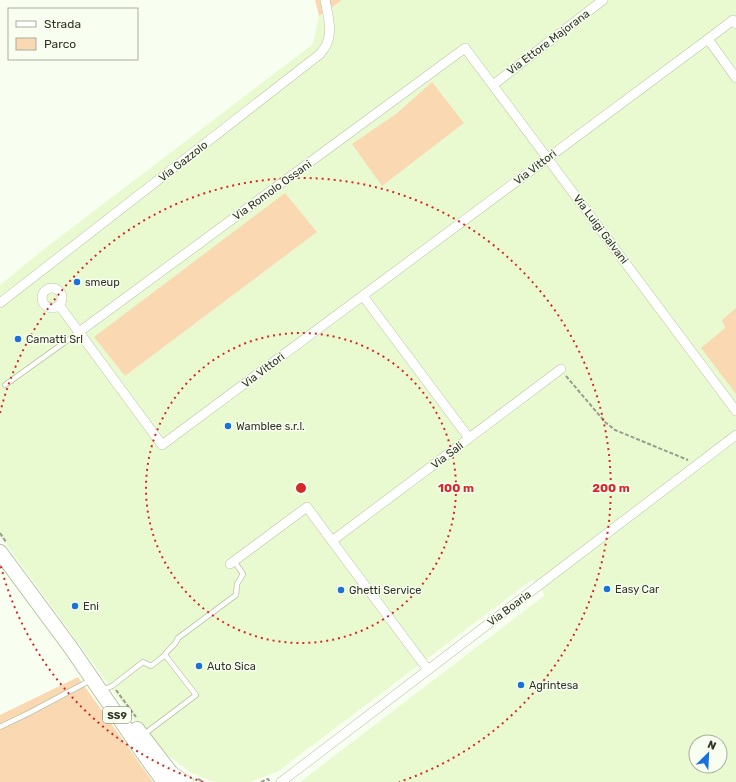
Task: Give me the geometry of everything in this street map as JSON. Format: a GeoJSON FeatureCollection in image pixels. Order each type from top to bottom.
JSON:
{"type":"FeatureCollection","features":[{"type":"Feature","properties":{"kind":"main road","name":"SS9"},"geometry":{"type":"LineString","coordinates":[[0,552],[71,648],[143,754],[164,782]]}},
{"type":"Feature","properties":{"kind":"main road","name":"SS9"},"geometry":{"type":"LineString","coordinates":[[71,648],[178,782]]}},
{"type":"Feature","properties":{"kind":"street","name":"Via Gazzolo"},"geometry":{"type":"LineString","coordinates":[[0,303],[320,54],[328,43],[330,31],[330,23],[324,0]]}},
{"type":"Feature","properties":{"kind":"street","name":"Via Ettore Majorana"},"geometry":{"type":"LineString","coordinates":[[493,85],[603,0]]}},
{"type":"Feature","properties":{"kind":"street","name":"Via Vittori"},"geometry":{"type":"LineString","coordinates":[[79,332],[162,445],[733,20],[736,24]]}},
{"type":"Feature","properties":{"kind":"street"},"geometry":{"type":"LineString","coordinates":[[708,39],[736,78]]}},
{"type":"Feature","properties":{"kind":"street","name":"Via Luigi Galvani"},"geometry":{"type":"LineString","coordinates":[[465,48],[732,402],[736,411]]}},
{"type":"Feature","properties":{"kind":"street","name":"Via Romolo Ossani"},"geometry":{"type":"LineString","coordinates":[[79,332],[465,48]]}},
{"type":"Feature","properties":{"kind":"street"},"geometry":{"type":"LineString","coordinates":[[36,276],[47,289]]}},
{"type":"Feature","properties":{"kind":"street"},"geometry":{"type":"LineString","coordinates":[[54,288],[59,291],[62,296],[61,303],[59,305],[53,308],[44,303],[43,294],[47,289],[54,288]]}},
{"type":"Feature","properties":{"kind":"street"},"geometry":{"type":"LineString","coordinates":[[363,296],[469,438]]}},
{"type":"Feature","properties":{"kind":"street"},"geometry":{"type":"LineString","coordinates":[[59,305],[79,332]]}},
{"type":"Feature","properties":{"kind":"street","name":"Via Sali"},"geometry":{"type":"LineString","coordinates":[[332,541],[561,369]]}},
{"type":"Feature","properties":{"kind":"street","name":"Via Boaria"},"geometry":{"type":"LineString","coordinates":[[281,782],[736,435]]}},
{"type":"Feature","properties":{"kind":"street"},"geometry":{"type":"LineString","coordinates":[[232,563],[307,507],[428,670]]}},
{"type":"Feature","properties":{"kind":"street"},"geometry":{"type":"LineString","coordinates":[[166,767],[189,782]]}},
{"type":"Feature","properties":{"kind":"lane"},"geometry":{"type":"LineString","coordinates":[[5,385],[79,332]]}},
{"type":"Feature","properties":{"kind":"lane"},"geometry":{"type":"LineString","coordinates":[[105,689],[112,686],[143,662],[151,666],[176,644],[178,638],[236,595],[237,584],[243,574],[232,563]]}},
{"type":"Feature","properties":{"kind":"lane"},"geometry":{"type":"LineString","coordinates":[[142,736],[196,695],[165,655]]}},
{"type":"Feature","properties":{"kind":"lane"},"geometry":{"type":"LineString","coordinates":[[0,727],[92,679]]}},
{"type":"Feature","properties":{"kind":"path"},"geometry":{"type":"LineString","coordinates":[[561,369],[605,422],[615,430],[698,464]]}},
{"type":"Feature","properties":{"kind":"path"},"geometry":{"type":"LineString","coordinates":[[261,782],[268,779],[270,782]]}},
{"type":"Feature","properties":{"kind":"shaded area"},"geometry":{"type":"Polygon","coordinates":[[[342,0],[736,0],[736,782],[300,782],[545,595],[533,579],[277,772],[250,782],[216,782],[208,780],[192,773],[152,744],[0,536],[0,285],[44,249],[313,44],[319,16],[342,0]]]}},
{"type":"Feature","properties":{"kind":"green space"},"geometry":{"type":"Polygon","coordinates":[[[315,0],[341,0],[341,1],[319,16],[315,0]]]}},
{"type":"Feature","properties":{"kind":"green space"},"geometry":{"type":"Polygon","coordinates":[[[432,82],[464,123],[382,186],[352,144],[396,114],[432,82]]]}},
{"type":"Feature","properties":{"kind":"green space"},"geometry":{"type":"Polygon","coordinates":[[[285,193],[317,232],[125,376],[94,337],[285,193]]]}},
{"type":"Feature","properties":{"kind":"green space"},"geometry":{"type":"Polygon","coordinates":[[[736,308],[736,394],[701,348],[725,328],[722,320],[736,308]]]}},
{"type":"Feature","properties":{"kind":"green space"},"geometry":{"type":"Polygon","coordinates":[[[78,677],[153,782],[0,782],[0,715],[78,677]]]}},
{"type":"Feature","properties":{"kind":"place","name":"smeup"},"geometry":{"type":"Point","coordinates":[77,282]}},
{"type":"Feature","properties":{"kind":"place","name":"Camatti Srl"},"geometry":{"type":"Point","coordinates":[18,339]}},
{"type":"Feature","properties":{"kind":"place","name":"Wamblee s.r.l."},"geometry":{"type":"Point","coordinates":[228,426]}},
{"type":"Feature","properties":{"kind":"place","name":"Easy Car"},"geometry":{"type":"Point","coordinates":[607,589]}},
{"type":"Feature","properties":{"kind":"place","name":"Ghetti Service"},"geometry":{"type":"Point","coordinates":[341,590]}},
{"type":"Feature","properties":{"kind":"place","name":"Eni"},"geometry":{"type":"Point","coordinates":[75,606]}},
{"type":"Feature","properties":{"kind":"place","name":"Auto Sica"},"geometry":{"type":"Point","coordinates":[199,666]}},
{"type":"Feature","properties":{"kind":"place","name":"Agrintesa"},"geometry":{"type":"Point","coordinates":[521,685]}}]}
